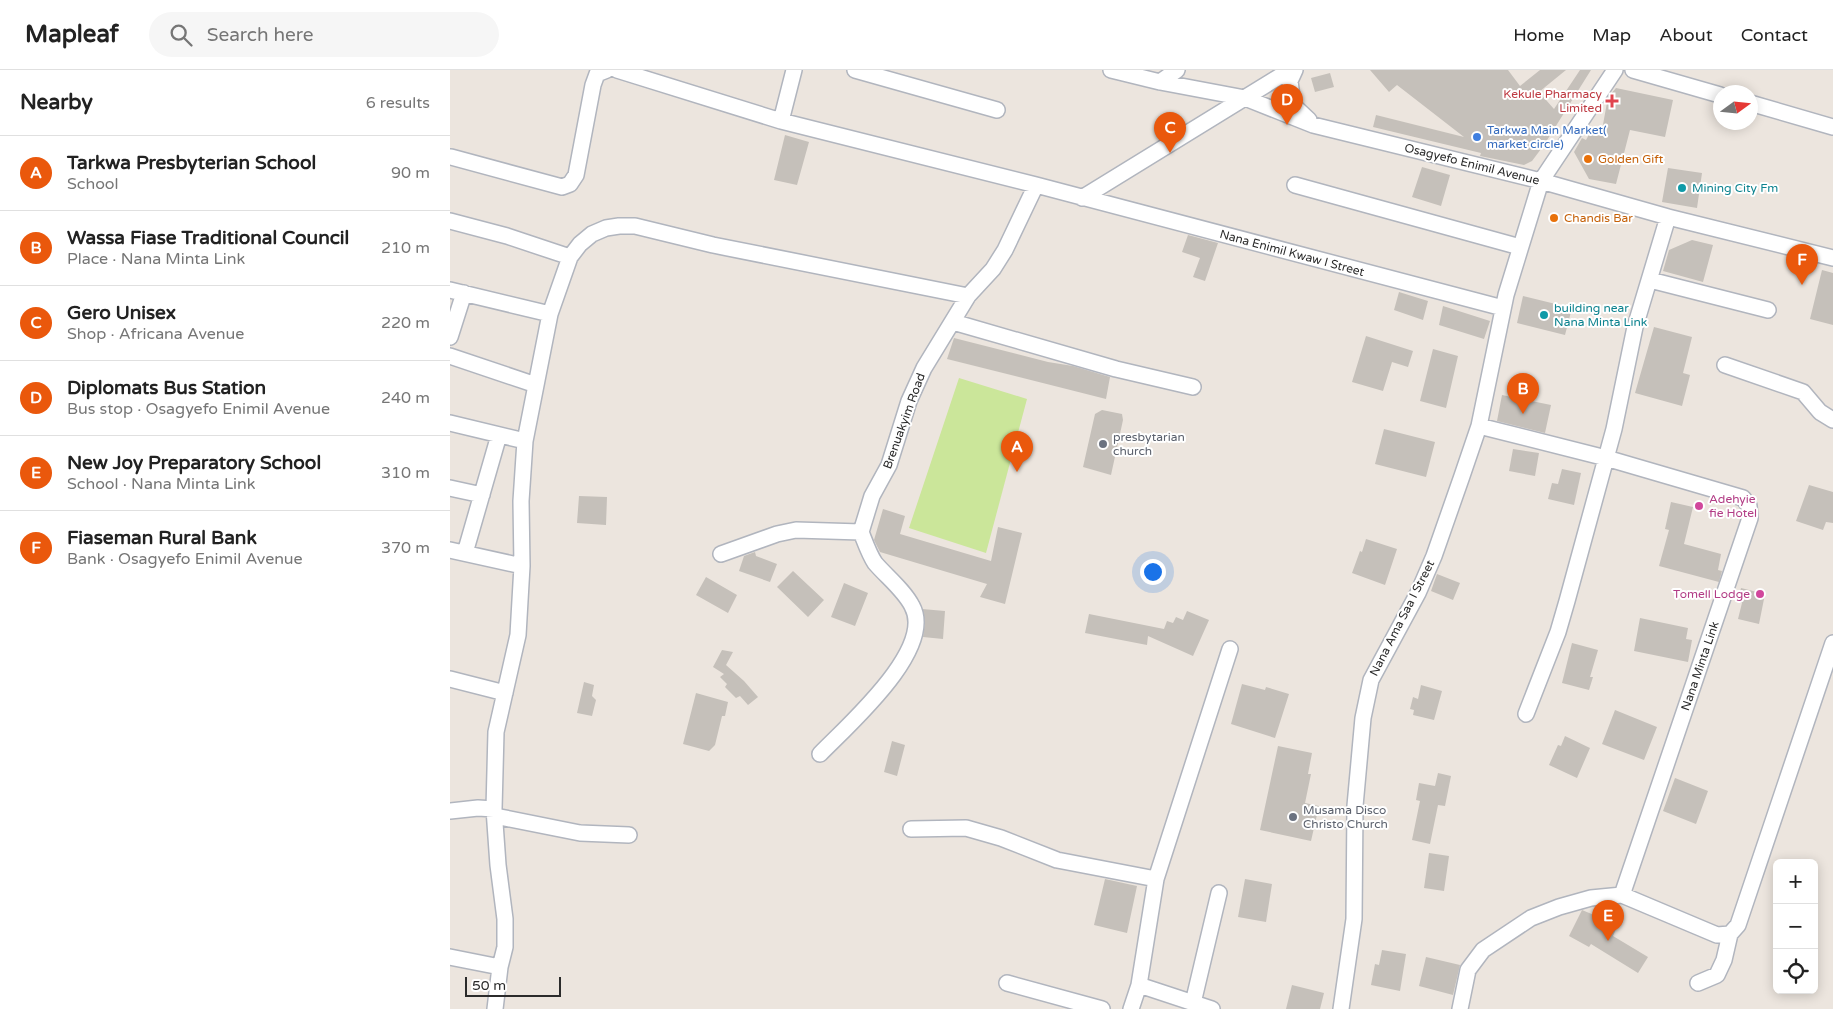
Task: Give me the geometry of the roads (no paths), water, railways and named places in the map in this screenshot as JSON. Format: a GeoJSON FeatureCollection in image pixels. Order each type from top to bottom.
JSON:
{"type":"FeatureCollection","features":[{"type":"Feature","properties":{"kind":"street"},"geometry":{"type":"LineString","coordinates":[[451,157],[562,187],[570,184],[576,175],[593,85],[598,74],[607,70]]}},
{"type":"Feature","properties":{"kind":"street","name":"Nana Enimil Kwaw I Street"},"geometry":{"type":"LineString","coordinates":[[617,70],[780,121],[1036,185],[1502,308]]}},
{"type":"Feature","properties":{"kind":"street"},"geometry":{"type":"LineString","coordinates":[[780,121],[794,70]]}},
{"type":"Feature","properties":{"kind":"street"},"geometry":{"type":"LineString","coordinates":[[855,70],[996,110]]}},
{"type":"Feature","properties":{"kind":"street","name":"Osagyefo Enimil Avenue"},"geometry":{"type":"LineString","coordinates":[[1112,70],[1160,82],[1245,98],[1313,124],[1833,258]]}},
{"type":"Feature","properties":{"kind":"street"},"geometry":{"type":"LineString","coordinates":[[1160,82],[1177,70]]}},
{"type":"Feature","properties":{"kind":"street"},"geometry":{"type":"LineString","coordinates":[[1082,198],[1290,70]]}},
{"type":"Feature","properties":{"kind":"street"},"geometry":{"type":"LineString","coordinates":[[1295,70],[1290,81],[1293,105],[1313,124]]}},
{"type":"Feature","properties":{"kind":"street","name":"Nana Ama Saa I Street"},"geometry":{"type":"LineString","coordinates":[[1341,1009],[1354,919],[1355,806],[1363,718],[1371,680],[1418,593],[1434,556],[1479,426],[1502,308],[1541,182],[1615,70]]}},
{"type":"Feature","properties":{"kind":"street"},"geometry":{"type":"LineString","coordinates":[[1632,70],[1713,93]]}},
{"type":"Feature","properties":{"kind":"street"},"geometry":{"type":"LineString","coordinates":[[1758,105],[1833,126]]}},
{"type":"Feature","properties":{"kind":"street","name":"Brenuakyim Road"},"geometry":{"type":"LineString","coordinates":[[861,532],[872,496],[890,465],[909,401],[924,368],[968,296],[993,269],[1005,250],[1036,185]]}},
{"type":"Feature","properties":{"kind":"street"},"geometry":{"type":"LineString","coordinates":[[1295,185],[1520,246]]}},
{"type":"Feature","properties":{"kind":"street"},"geometry":{"type":"LineString","coordinates":[[1526,714],[1558,632],[1614,429],[1635,327],[1668,217]]}},
{"type":"Feature","properties":{"kind":"street"},"geometry":{"type":"LineString","coordinates":[[450,221],[507,236],[570,256]]}},
{"type":"Feature","properties":{"kind":"street"},"geometry":{"type":"LineString","coordinates":[[495,1009],[500,967],[505,947],[505,919],[498,865],[495,812],[496,732],[518,635],[522,566],[521,501],[525,441],[550,314],[570,256],[592,234],[606,228],[636,226],[712,245],[968,296]]}},
{"type":"Feature","properties":{"kind":"street"},"geometry":{"type":"LineString","coordinates":[[1650,280],[1768,310]]}},
{"type":"Feature","properties":{"kind":"street"},"geometry":{"type":"LineString","coordinates":[[450,337],[457,291],[550,314]]}},
{"type":"Feature","properties":{"kind":"street"},"geometry":{"type":"LineString","coordinates":[[953,322],[1116,369],[1193,387]]}},
{"type":"Feature","properties":{"kind":"street"},"geometry":{"type":"LineString","coordinates":[[450,356],[536,385]]}},
{"type":"Feature","properties":{"kind":"street"},"geometry":{"type":"LineString","coordinates":[[1725,365],[1803,392],[1820,412],[1833,420]]}},
{"type":"Feature","properties":{"kind":"street"},"geometry":{"type":"LineString","coordinates":[[450,423],[525,441]]}},
{"type":"Feature","properties":{"kind":"street","name":"Nana Minta Link"},"geometry":{"type":"LineString","coordinates":[[1479,426],[1606,458],[1743,498],[1749,506],[1750,518],[1622,895]]}},
{"type":"Feature","properties":{"kind":"street"},"geometry":{"type":"LineString","coordinates":[[465,553],[498,434]]}},
{"type":"Feature","properties":{"kind":"street"},"geometry":{"type":"LineString","coordinates":[[450,488],[482,495]]}},
{"type":"Feature","properties":{"kind":"street"},"geometry":{"type":"LineString","coordinates":[[721,554],[777,534],[796,530],[861,532],[874,561],[914,608],[916,619],[907,655],[892,678],[820,754]]}},
{"type":"Feature","properties":{"kind":"street"},"geometry":{"type":"LineString","coordinates":[[450,550],[522,566]]}},
{"type":"Feature","properties":{"kind":"street"},"geometry":{"type":"LineString","coordinates":[[1698,983],[1717,975],[1724,960],[1730,934],[1738,924],[1833,643]]}},
{"type":"Feature","properties":{"kind":"street"},"geometry":{"type":"LineString","coordinates":[[1131,1009],[1139,985],[1156,879],[1230,649]]}},
{"type":"Feature","properties":{"kind":"street"},"geometry":{"type":"LineString","coordinates":[[450,679],[504,693]]}},
{"type":"Feature","properties":{"kind":"street"},"geometry":{"type":"LineString","coordinates":[[450,812],[478,808],[580,833],[629,835]]}},
{"type":"Feature","properties":{"kind":"street"},"geometry":{"type":"LineString","coordinates":[[911,829],[966,828],[1001,838],[1057,860],[1156,879]]}},
{"type":"Feature","properties":{"kind":"street"},"geometry":{"type":"LineString","coordinates":[[1192,1003],[1220,893]]}},
{"type":"Feature","properties":{"kind":"street"},"geometry":{"type":"LineString","coordinates":[[1460,1009],[1468,970],[1483,950],[1531,918],[1558,907],[1591,898],[1622,895],[1717,935],[1730,934]]}},
{"type":"Feature","properties":{"kind":"street"},"geometry":{"type":"LineString","coordinates":[[450,957],[500,967]]}},
{"type":"Feature","properties":{"kind":"street"},"geometry":{"type":"LineString","coordinates":[[1007,983],[1102,1009]]}},
{"type":"Feature","properties":{"kind":"street"},"geometry":{"type":"LineString","coordinates":[[1139,985],[1212,1009]]}},
{"type":"Feature","properties":{"kind":"place","name":"Kekule Pharmacy Limited"},"geometry":{"type":"Point","coordinates":[1612,101]}},
{"type":"Feature","properties":{"kind":"place","name":"Diplomats Bus Station"},"geometry":{"type":"Point","coordinates":[1287,125]}},
{"type":"Feature","properties":{"kind":"place","name":"Tarkwa Main Market( market circle)"},"geometry":{"type":"Point","coordinates":[1477,137]}},
{"type":"Feature","properties":{"kind":"place","name":"Gero Unisex"},"geometry":{"type":"Point","coordinates":[1170,153]}},
{"type":"Feature","properties":{"kind":"place","name":"Golden Gift"},"geometry":{"type":"Point","coordinates":[1588,159]}},
{"type":"Feature","properties":{"kind":"place","name":"Mining City Fm"},"geometry":{"type":"Point","coordinates":[1682,188]}},
{"type":"Feature","properties":{"kind":"place","name":"Chandis Bar"},"geometry":{"type":"Point","coordinates":[1554,218]}},
{"type":"Feature","properties":{"kind":"place","name":"Fiaseman Rural Bank"},"geometry":{"type":"Point","coordinates":[1802,285]}},
{"type":"Feature","properties":{"kind":"place","name":"building near Nana Minta Link"},"geometry":{"type":"Point","coordinates":[1544,315]}},
{"type":"Feature","properties":{"kind":"place","name":"Wassa Fiase Traditional Council"},"geometry":{"type":"Point","coordinates":[1523,414]}},
{"type":"Feature","properties":{"kind":"place","name":"presbytarian church"},"geometry":{"type":"Point","coordinates":[1103,444]}},
{"type":"Feature","properties":{"kind":"place","name":"Tarkwa Presbyterian School"},"geometry":{"type":"Point","coordinates":[1017,472]}},
{"type":"Feature","properties":{"kind":"place","name":"Adehyie fie Hotel"},"geometry":{"type":"Point","coordinates":[1699,506]}},
{"type":"Feature","properties":{"kind":"place","name":"Tomell Lodge"},"geometry":{"type":"Point","coordinates":[1760,594]}},
{"type":"Feature","properties":{"kind":"place","name":"Musama Disco Christo Church"},"geometry":{"type":"Point","coordinates":[1293,817]}},
{"type":"Feature","properties":{"kind":"place","name":"New Joy Preparatory School"},"geometry":{"type":"Point","coordinates":[1608,941]}}]}
